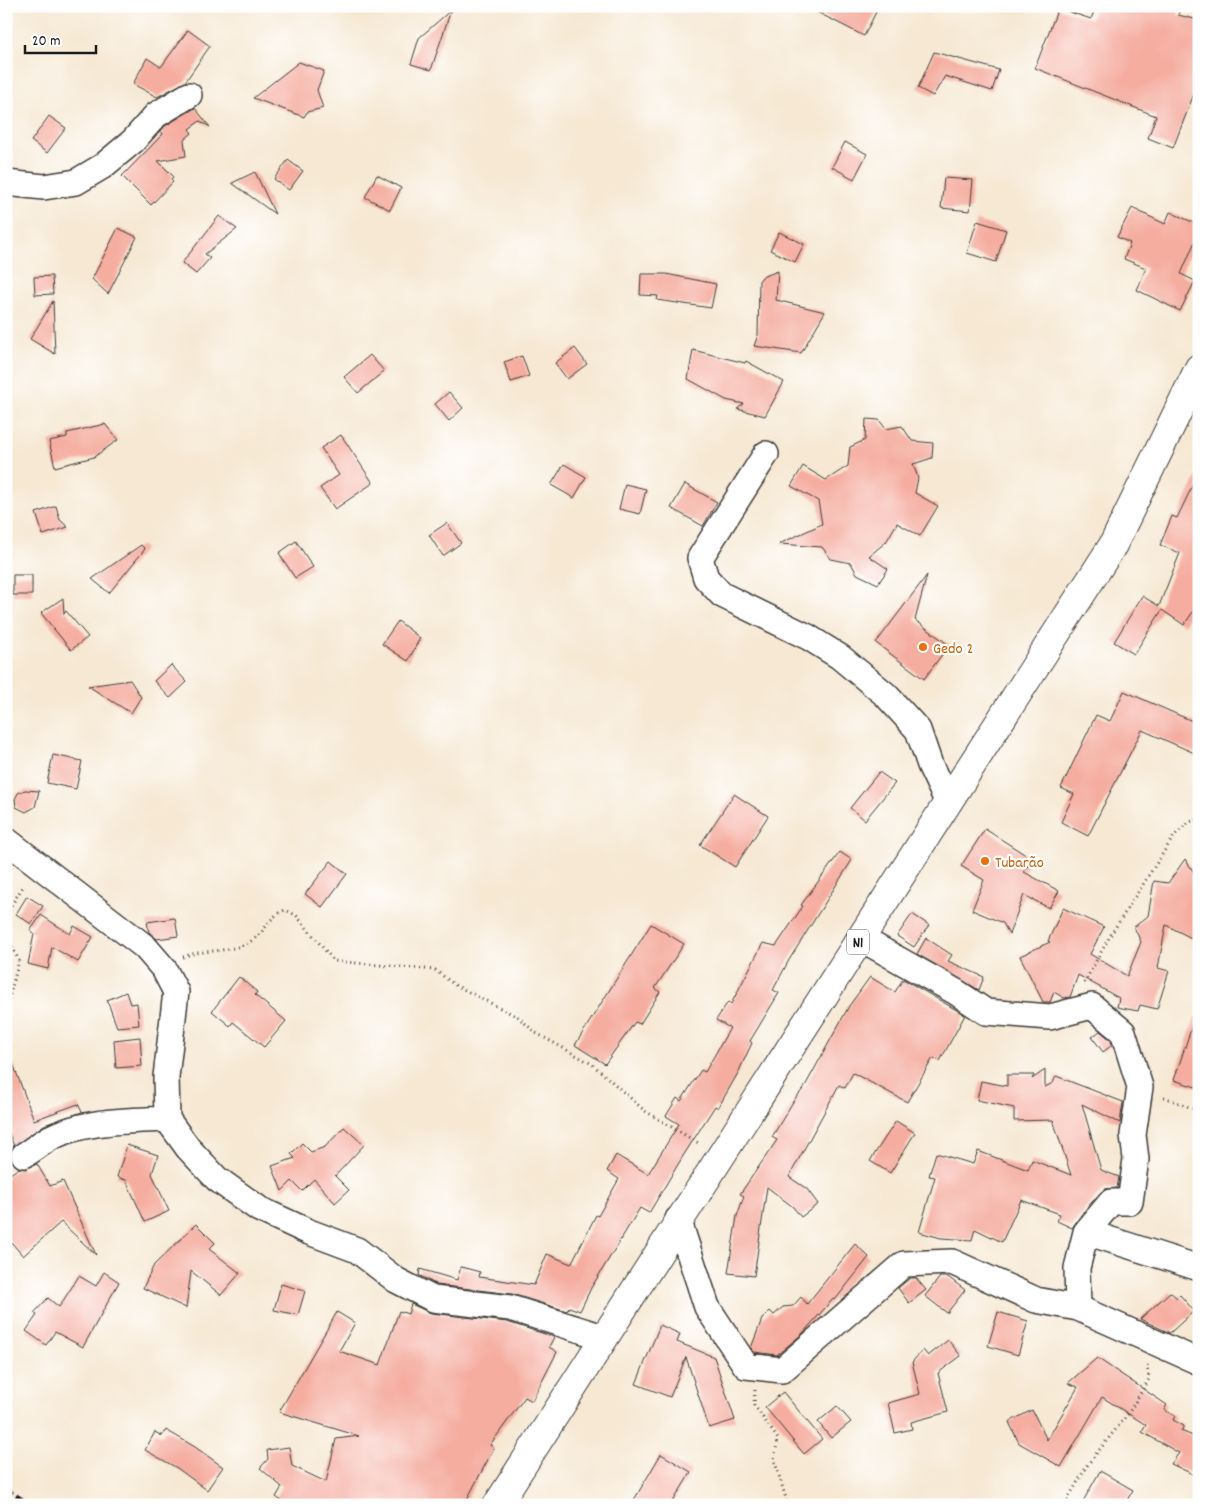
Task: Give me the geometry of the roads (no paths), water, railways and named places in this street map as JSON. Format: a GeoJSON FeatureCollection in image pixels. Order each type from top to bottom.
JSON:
{"type":"FeatureCollection","features":[{"type":"Feature","properties":{"kind":"highway","name":"N1"},"geometry":{"type":"LineString","coordinates":[[497,1505],[719,1156],[1113,545],[1199,368]]}},
{"type":"Feature","properties":{"kind":"street"},"geometry":{"type":"LineString","coordinates":[[6,183],[44,187],[76,182],[102,166],[133,141],[156,115],[189,95]]}},
{"type":"Feature","properties":{"kind":"street"},"geometry":{"type":"LineString","coordinates":[[766,454],[726,514],[700,558],[706,578],[722,595],[808,637],[840,657],[886,695],[918,730],[930,765],[948,803]]}},
{"type":"Feature","properties":{"kind":"street"},"geometry":{"type":"LineString","coordinates":[[6,840],[145,947],[168,976],[176,992],[166,1078],[168,1119],[188,1148],[217,1179],[259,1209],[309,1232],[357,1250],[404,1284],[433,1298],[510,1308],[603,1337]]}},
{"type":"Feature","properties":{"kind":"street"},"geometry":{"type":"LineString","coordinates":[[860,938],[956,992],[986,1012],[1050,1017],[1092,1006],[1122,1032],[1140,1087],[1132,1135],[1136,1159],[1130,1202],[1111,1202],[1086,1232],[1077,1268],[1078,1308]]}},
{"type":"Feature","properties":{"kind":"street"},"geometry":{"type":"LineString","coordinates":[[24,1155],[51,1138],[82,1127],[125,1121],[168,1119]]}},
{"type":"Feature","properties":{"kind":"street"},"geometry":{"type":"LineString","coordinates":[[678,1220],[707,1307],[746,1366],[782,1370],[904,1264],[952,1262],[1036,1300],[1078,1308],[1199,1362]]}},
{"type":"Feature","properties":{"kind":"street"},"geometry":{"type":"LineString","coordinates":[[1086,1232],[1199,1268]]}},
{"type":"Feature","properties":{"kind":"railway"},"geometry":{"type":"LineString","coordinates":[[6,1489],[31,1505]]}},
{"type":"Feature","properties":{"kind":"place","name":"Gedo 2"},"geometry":{"type":"Point","coordinates":[923,647]}},
{"type":"Feature","properties":{"kind":"place","name":"Tubarão"},"geometry":{"type":"Point","coordinates":[985,861]}}]}
